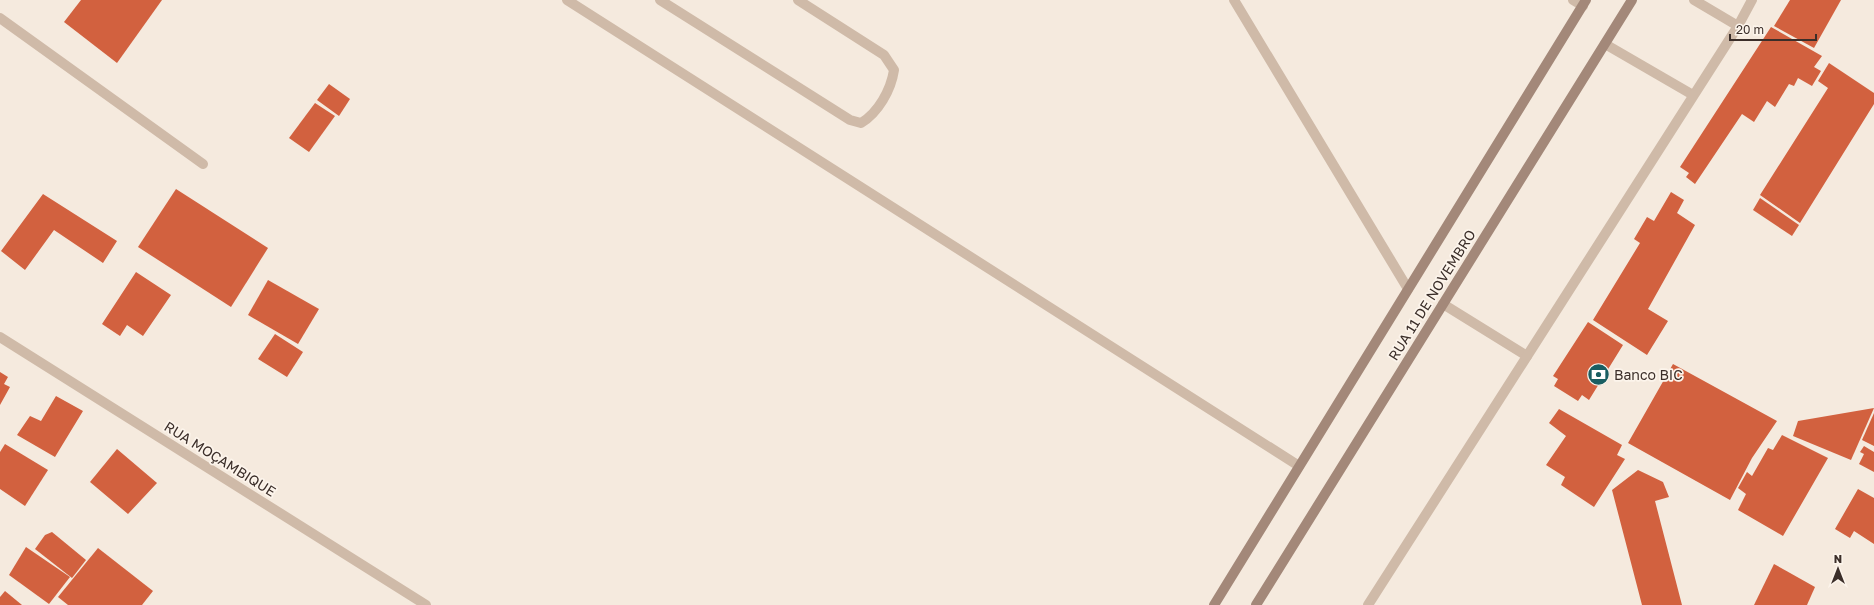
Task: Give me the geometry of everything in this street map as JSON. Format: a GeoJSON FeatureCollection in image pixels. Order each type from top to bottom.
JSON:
{"type":"FeatureCollection","features":[{"type":"Feature","properties":{"kind":"main road","name":"RUA 11 DE NOVEMBRO"},"geometry":{"type":"LineString","coordinates":[[1256,605],[1632,0]]}},
{"type":"Feature","properties":{"kind":"main road","name":"RUA 11 DE NOVEMBRO"},"geometry":{"type":"LineString","coordinates":[[1214,605],[1584,3]]}},
{"type":"Feature","properties":{"kind":"street"},"geometry":{"type":"LineString","coordinates":[[567,0],[1299,466]]}},
{"type":"Feature","properties":{"kind":"street"},"geometry":{"type":"LineString","coordinates":[[664,1],[850,120],[861,123],[871,117],[892,83],[894,70],[884,55],[798,0]]}},
{"type":"Feature","properties":{"kind":"street"},"geometry":{"type":"LineString","coordinates":[[1234,0],[1408,289]]}},
{"type":"Feature","properties":{"kind":"street"},"geometry":{"type":"LineString","coordinates":[[1573,0],[1584,3]]}},
{"type":"Feature","properties":{"kind":"street"},"geometry":{"type":"LineString","coordinates":[[1694,0],[1738,26]]}},
{"type":"Feature","properties":{"kind":"street"},"geometry":{"type":"LineString","coordinates":[[1368,605],[1738,26],[1752,0]]}},
{"type":"Feature","properties":{"kind":"street"},"geometry":{"type":"LineString","coordinates":[[0,18],[203,164]]}},
{"type":"Feature","properties":{"kind":"street"},"geometry":{"type":"LineString","coordinates":[[1605,44],[1693,95]]}},
{"type":"Feature","properties":{"kind":"street"},"geometry":{"type":"LineString","coordinates":[[1443,304],[1527,356]]}},
{"type":"Feature","properties":{"kind":"street","name":"RUA MOÇAMBIQUE"},"geometry":{"type":"LineString","coordinates":[[0,337],[426,605]]}},
{"type":"Feature","properties":{"kind":"building"},"geometry":{"type":"Polygon","coordinates":[[[81,0],[162,0],[117,63],[64,22],[81,0]]]}},
{"type":"Feature","properties":{"kind":"building"},"geometry":{"type":"Polygon","coordinates":[[[1790,0],[1841,0],[1814,48],[1774,26],[1790,0]]]}},
{"type":"Feature","properties":{"kind":"building"},"geometry":{"type":"Polygon","coordinates":[[[1771,27],[1822,56],[1814,67],[1821,71],[1812,86],[1798,78],[1794,86],[1789,84],[1775,107],[1767,101],[1754,122],[1742,114],[1695,184],[1686,177],[1689,173],[1680,167],[1771,27]]]}},
{"type":"Feature","properties":{"kind":"building"},"geometry":{"type":"Polygon","coordinates":[[[1829,63],[1874,93],[1874,104],[1800,223],[1760,195],[1828,88],[1818,81],[1829,63]]]}},
{"type":"Feature","properties":{"kind":"building"},"geometry":{"type":"Polygon","coordinates":[[[329,84],[350,99],[339,116],[317,100],[329,84]]]}},
{"type":"Feature","properties":{"kind":"building"},"geometry":{"type":"Polygon","coordinates":[[[315,103],[335,116],[309,152],[289,138],[315,103]]]}},
{"type":"Feature","properties":{"kind":"building"},"geometry":{"type":"Polygon","coordinates":[[[176,189],[268,248],[231,307],[138,247],[176,189]]]}},
{"type":"Feature","properties":{"kind":"building"},"geometry":{"type":"Polygon","coordinates":[[[1671,192],[1684,200],[1677,213],[1695,225],[1648,309],[1668,321],[1647,355],[1593,320],[1640,243],[1634,239],[1647,217],[1654,221],[1671,192]]]}},
{"type":"Feature","properties":{"kind":"building"},"geometry":{"type":"Polygon","coordinates":[[[43,194],[117,241],[103,263],[54,230],[25,270],[1,251],[43,194]]]}},
{"type":"Feature","properties":{"kind":"building"},"geometry":{"type":"Polygon","coordinates":[[[1760,198],[1799,225],[1792,236],[1753,210],[1760,198]]]}},
{"type":"Feature","properties":{"kind":"building"},"geometry":{"type":"Polygon","coordinates":[[[136,272],[171,295],[143,336],[127,325],[120,336],[102,324],[136,272]]]}},
{"type":"Feature","properties":{"kind":"building"},"geometry":{"type":"Polygon","coordinates":[[[268,280],[319,309],[298,344],[248,315],[268,280]]]}},
{"type":"Feature","properties":{"kind":"building"},"geometry":{"type":"Polygon","coordinates":[[[1588,322],[1623,345],[1589,400],[1582,395],[1578,401],[1554,386],[1558,379],[1553,376],[1588,322]]]}},
{"type":"Feature","properties":{"kind":"building"},"geometry":{"type":"Polygon","coordinates":[[[275,334],[303,352],[287,377],[258,359],[275,334]]]}},
{"type":"Feature","properties":{"kind":"building"},"geometry":{"type":"Polygon","coordinates":[[[1673,364],[1777,421],[1752,458],[1730,500],[1628,443],[1673,364]]]}},
{"type":"Feature","properties":{"kind":"building"},"geometry":{"type":"Polygon","coordinates":[[[0,372],[8,377],[4,384],[10,387],[0,405],[0,372]]]}},
{"type":"Feature","properties":{"kind":"building"},"geometry":{"type":"Polygon","coordinates":[[[56,396],[83,411],[55,457],[17,435],[30,416],[41,421],[56,396]]]}},
{"type":"Feature","properties":{"kind":"building"},"geometry":{"type":"Polygon","coordinates":[[[1874,408],[1851,460],[1793,436],[1798,421],[1874,408]]]}},
{"type":"Feature","properties":{"kind":"building"},"geometry":{"type":"Polygon","coordinates":[[[1559,409],[1622,445],[1617,455],[1625,459],[1594,507],[1561,485],[1565,477],[1546,465],[1566,436],[1549,423],[1559,409]]]}},
{"type":"Feature","properties":{"kind":"building"},"geometry":{"type":"Polygon","coordinates":[[[1874,413],[1874,446],[1862,440],[1874,413]]]}},
{"type":"Feature","properties":{"kind":"building"},"geometry":{"type":"Polygon","coordinates":[[[1782,435],[1828,458],[1783,536],[1738,510],[1746,494],[1738,488],[1747,472],[1752,476],[1768,448],[1773,450],[1782,435]]]}},
{"type":"Feature","properties":{"kind":"building"},"geometry":{"type":"Polygon","coordinates":[[[5,444],[48,470],[25,506],[0,489],[0,452],[5,444]]]}},
{"type":"Feature","properties":{"kind":"building"},"geometry":{"type":"Polygon","coordinates":[[[1864,446],[1874,452],[1874,472],[1859,464],[1864,454],[1860,452],[1864,446]]]}},
{"type":"Feature","properties":{"kind":"building"},"geometry":{"type":"Polygon","coordinates":[[[117,449],[157,483],[128,514],[90,482],[117,449]]]}},
{"type":"Feature","properties":{"kind":"building"},"geometry":{"type":"Polygon","coordinates":[[[1638,470],[1663,482],[1669,497],[1655,501],[1682,605],[1642,605],[1612,490],[1638,470]]]}},
{"type":"Feature","properties":{"kind":"building"},"geometry":{"type":"Polygon","coordinates":[[[1858,489],[1874,498],[1874,544],[1854,531],[1850,538],[1835,529],[1858,489]]]}},
{"type":"Feature","properties":{"kind":"building"},"geometry":{"type":"Polygon","coordinates":[[[52,532],[86,560],[72,578],[35,549],[45,535],[52,532]]]}},
{"type":"Feature","properties":{"kind":"building"},"geometry":{"type":"Polygon","coordinates":[[[26,547],[70,577],[49,604],[9,575],[26,547]]]}},
{"type":"Feature","properties":{"kind":"building"},"geometry":{"type":"Polygon","coordinates":[[[98,548],[153,591],[142,605],[68,605],[58,597],[98,548]]]}},
{"type":"Feature","properties":{"kind":"building"},"geometry":{"type":"Polygon","coordinates":[[[1774,564],[1815,587],[1807,605],[1754,605],[1774,564]]]}},
{"type":"Feature","properties":{"kind":"building"},"geometry":{"type":"Polygon","coordinates":[[[5,591],[22,605],[0,605],[0,597],[5,591]]]}},
{"type":"Feature","properties":{"kind":"place","name":"Banco BIC"},"geometry":{"type":"Point","coordinates":[1598,375]}}]}
